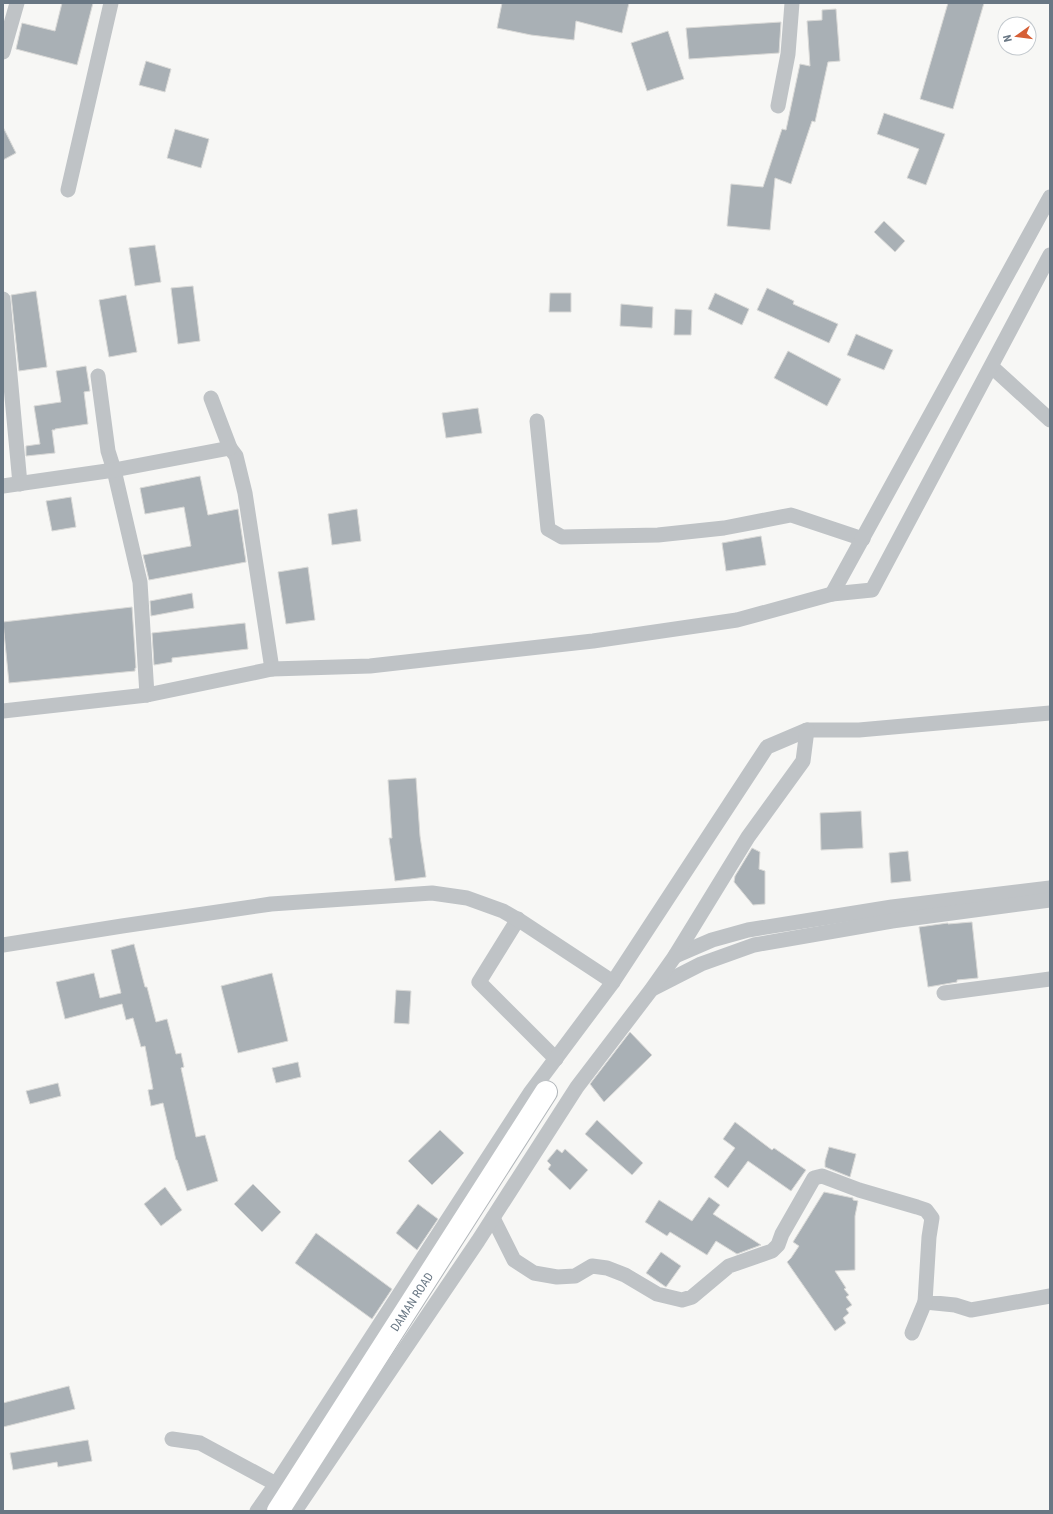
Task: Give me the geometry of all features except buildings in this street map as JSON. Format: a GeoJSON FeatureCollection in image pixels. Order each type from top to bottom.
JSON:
{"type":"FeatureCollection","features":[{"type":"Feature","properties":{"kind":"main road","name":"DAMAN ROAD"},"geometry":{"type":"LineString","coordinates":[[278,1511],[546,1092]]}},
{"type":"Feature","properties":{"kind":"street"},"geometry":{"type":"LineString","coordinates":[[3,52],[17,3]]}},
{"type":"Feature","properties":{"kind":"street"},"geometry":{"type":"LineString","coordinates":[[68,190],[111,3]]}},
{"type":"Feature","properties":{"kind":"street"},"geometry":{"type":"LineString","coordinates":[[778,106],[788,54],[792,3]]}},
{"type":"Feature","properties":{"kind":"street"},"geometry":{"type":"LineString","coordinates":[[832,594],[1050,197]]}},
{"type":"Feature","properties":{"kind":"street"},"geometry":{"type":"LineString","coordinates":[[3,711],[148,695],[272,669],[370,666],[593,641],[737,620],[832,594],[872,590],[992,367],[1050,255]]}},
{"type":"Feature","properties":{"kind":"street"},"geometry":{"type":"LineString","coordinates":[[3,299],[20,484]]}},
{"type":"Feature","properties":{"kind":"street"},"geometry":{"type":"LineString","coordinates":[[992,367],[1050,420]]}},
{"type":"Feature","properties":{"kind":"street"},"geometry":{"type":"LineString","coordinates":[[98,376],[108,451],[114,470],[140,582],[148,695]]}},
{"type":"Feature","properties":{"kind":"street"},"geometry":{"type":"LineString","coordinates":[[211,398],[230,448],[236,456],[245,492],[272,669]]}},
{"type":"Feature","properties":{"kind":"street"},"geometry":{"type":"LineString","coordinates":[[537,421],[548,529],[562,537],[658,535],[724,528],[791,515],[863,539]]}},
{"type":"Feature","properties":{"kind":"street"},"geometry":{"type":"LineString","coordinates":[[3,486],[114,470],[230,448]]}},
{"type":"Feature","properties":{"kind":"street"},"geometry":{"type":"LineString","coordinates":[[257,1511],[530,1093],[613,982],[767,747],[807,730],[859,730],[1050,713]]}},
{"type":"Feature","properties":{"kind":"street"},"geometry":{"type":"LineString","coordinates":[[295,1511],[493,1218],[577,1087],[675,956],[748,837],[803,761],[807,730]]}},
{"type":"Feature","properties":{"kind":"street"},"geometry":{"type":"LineString","coordinates":[[675,956],[712,940],[748,930],[892,906],[1050,888]]}},
{"type":"Feature","properties":{"kind":"street"},"geometry":{"type":"LineString","coordinates":[[3,945],[271,904],[432,893],[467,898],[485,904],[518,919],[613,982]]}},
{"type":"Feature","properties":{"kind":"street"},"geometry":{"type":"LineString","coordinates":[[651,990],[700,964],[754,946],[892,921],[1050,900]]}},
{"type":"Feature","properties":{"kind":"street"},"geometry":{"type":"LineString","coordinates":[[518,919],[479,982],[556,1059]]}},
{"type":"Feature","properties":{"kind":"street"},"geometry":{"type":"LineString","coordinates":[[944,993],[1050,979]]}},
{"type":"Feature","properties":{"kind":"street"},"geometry":{"type":"LineString","coordinates":[[493,1218],[514,1260],[534,1273],[558,1277],[575,1276],[592,1266],[607,1268],[625,1275],[657,1294],[682,1300],[692,1297],[729,1266],[772,1251],[778,1245],[782,1234],[814,1178],[822,1176],[859,1190],[926,1210],[932,1218],[928,1237],[924,1302],[912,1333]]}},
{"type":"Feature","properties":{"kind":"street"},"geometry":{"type":"LineString","coordinates":[[924,1302],[955,1305],[971,1310],[1050,1296]]}},
{"type":"Feature","properties":{"kind":"street"},"geometry":{"type":"LineString","coordinates":[[172,1439],[200,1443],[276,1484]]}}]}
